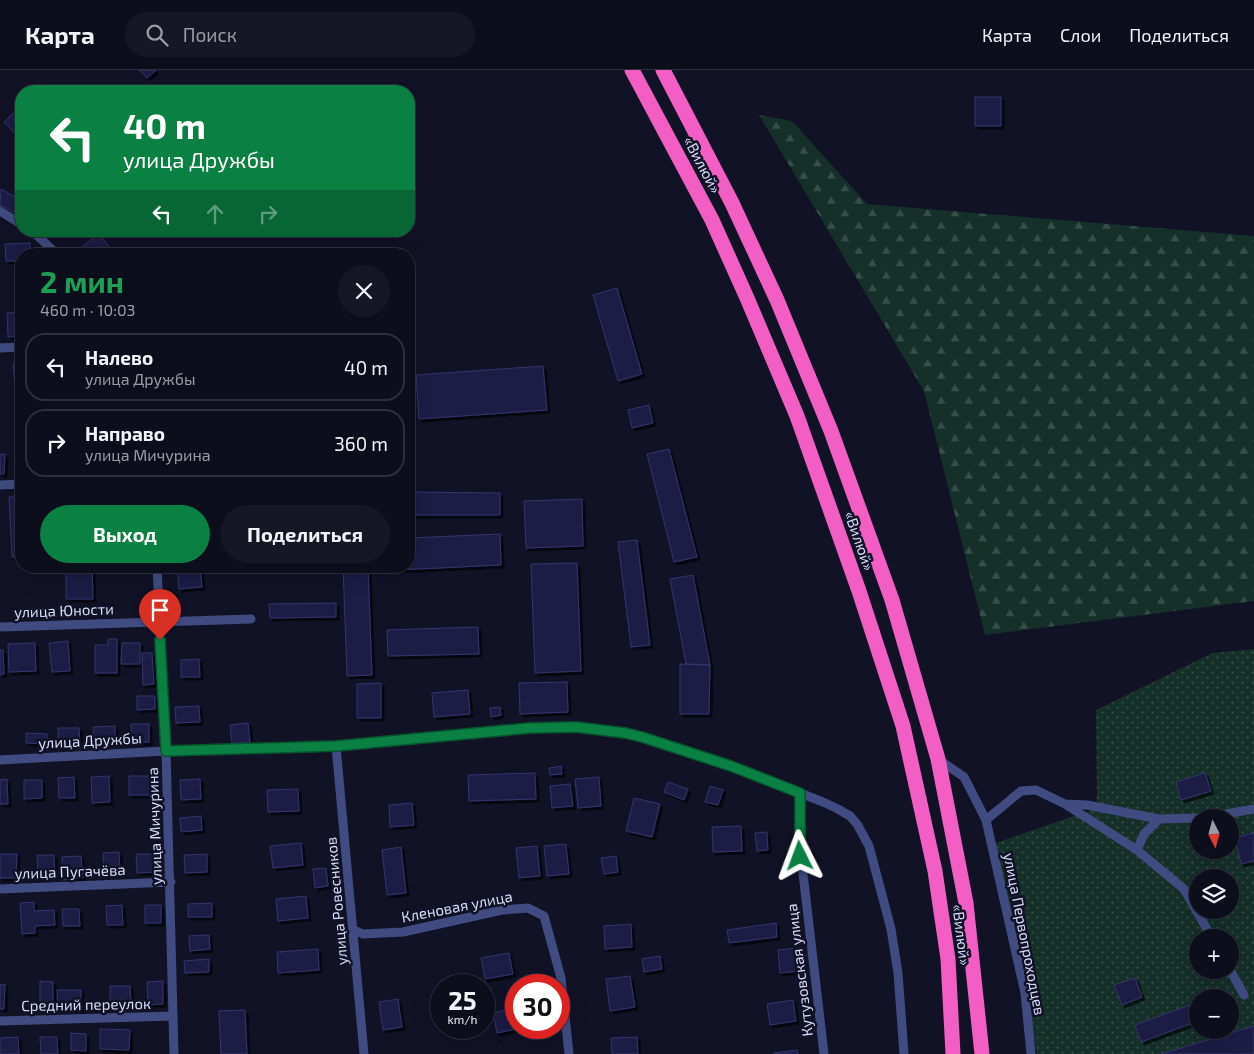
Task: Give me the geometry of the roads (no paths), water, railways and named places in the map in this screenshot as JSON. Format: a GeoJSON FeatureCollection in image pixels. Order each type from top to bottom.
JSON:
{"type":"FeatureCollection","features":[{"type":"Feature","properties":{"kind":"highway","name":"«Вилюй»"},"geometry":{"type":"LineString","coordinates":[[632,70],[712,220],[747,298],[797,416],[859,591],[900,717],[935,871],[948,959],[953,1054]]}},
{"type":"Feature","properties":{"kind":"highway","name":"«Вилюй»"},"geometry":{"type":"LineString","coordinates":[[663,70],[736,212],[777,300],[831,431],[892,600],[938,759],[966,903],[982,1054]]}},
{"type":"Feature","properties":{"kind":"street"},"geometry":{"type":"LineString","coordinates":[[0,211],[15,220]]}},
{"type":"Feature","properties":{"kind":"street"},"geometry":{"type":"LineString","coordinates":[[39,237],[50,248]]}},
{"type":"Feature","properties":{"kind":"street"},"geometry":{"type":"LineString","coordinates":[[0,348],[15,347]]}},
{"type":"Feature","properties":{"kind":"street"},"geometry":{"type":"LineString","coordinates":[[0,485],[15,484]]}},
{"type":"Feature","properties":{"kind":"street","name":"улица Мичурина"},"geometry":{"type":"LineString","coordinates":[[157,573],[171,882],[174,1054]]}},
{"type":"Feature","properties":{"kind":"street","name":"улица Юности"},"geometry":{"type":"LineString","coordinates":[[0,627],[251,619]]}},
{"type":"Feature","properties":{"kind":"street","name":"улица Дружбы"},"geometry":{"type":"LineString","coordinates":[[0,760],[166,751],[336,746],[530,728],[576,727],[642,737],[731,766],[800,793],[850,816],[863,833],[868,846],[891,929],[901,1002],[904,1054]]}},
{"type":"Feature","properties":{"kind":"street","name":"улица Ровесников"},"geometry":{"type":"LineString","coordinates":[[336,746],[364,1054]]}},
{"type":"Feature","properties":{"kind":"street","name":"улица Первопроходцев"},"geometry":{"type":"LineString","coordinates":[[938,759],[964,777],[986,820],[1025,992],[1031,1054]]}},
{"type":"Feature","properties":{"kind":"street"},"geometry":{"type":"LineString","coordinates":[[986,820],[1021,791],[1036,790],[1065,804],[1137,850],[1184,889],[1207,929]]}},
{"type":"Feature","properties":{"kind":"street","name":"Кутузовская улица"},"geometry":{"type":"LineString","coordinates":[[800,793],[800,856],[824,1054]]}},
{"type":"Feature","properties":{"kind":"street"},"geometry":{"type":"LineString","coordinates":[[1065,804],[1160,819],[1189,818]]}},
{"type":"Feature","properties":{"kind":"street"},"geometry":{"type":"LineString","coordinates":[[1239,812],[1254,809]]}},
{"type":"Feature","properties":{"kind":"street"},"geometry":{"type":"LineString","coordinates":[[1137,850],[1144,834],[1160,819]]}},
{"type":"Feature","properties":{"kind":"street","name":"улица Пугачёва"},"geometry":{"type":"LineString","coordinates":[[0,888],[171,882]]}},
{"type":"Feature","properties":{"kind":"street","name":"Кленовая улица"},"geometry":{"type":"LineString","coordinates":[[354,930],[363,934],[403,932],[502,910],[528,908],[544,916],[561,978],[568,1054]]}},
{"type":"Feature","properties":{"kind":"street"},"geometry":{"type":"LineString","coordinates":[[1235,979],[1244,995]]}},
{"type":"Feature","properties":{"kind":"street","name":"Средний переулок"},"geometry":{"type":"LineString","coordinates":[[0,1021],[173,1016]]}}]}
